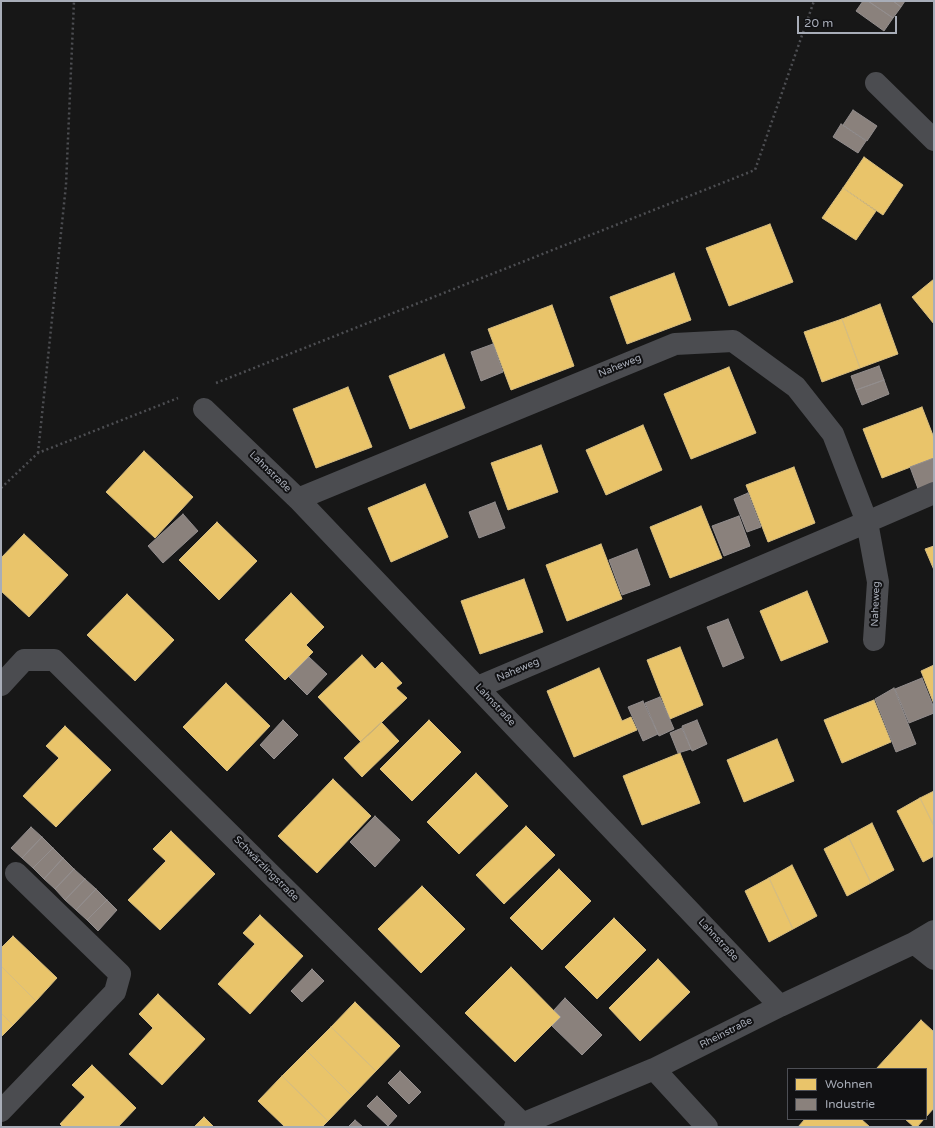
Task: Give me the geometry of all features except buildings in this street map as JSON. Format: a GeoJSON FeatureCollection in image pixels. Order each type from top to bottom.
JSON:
{"type":"FeatureCollection","features":[{"type":"Feature","properties":{"kind":"street"},"geometry":{"type":"LineString","coordinates":[[876,83],[934,140]]}},
{"type":"Feature","properties":{"kind":"street","name":"Naheweg"},"geometry":{"type":"LineString","coordinates":[[298,499],[675,344],[733,341],[796,387],[832,434],[867,522],[878,582],[874,640]]}},
{"type":"Feature","properties":{"kind":"street","name":"Lahnstraße"},"geometry":{"type":"LineString","coordinates":[[204,409],[298,499],[780,1006]]}},
{"type":"Feature","properties":{"kind":"street","name":"Naheweg"},"geometry":{"type":"LineString","coordinates":[[478,687],[934,493]]}},
{"type":"Feature","properties":{"kind":"street","name":"Schwärzlingstraße"},"geometry":{"type":"LineString","coordinates":[[1,685],[24,660],[54,660],[519,1125]]}},
{"type":"Feature","properties":{"kind":"street"},"geometry":{"type":"LineString","coordinates":[[1,1111],[115,992],[120,974],[16,873]]}},
{"type":"Feature","properties":{"kind":"street","name":"Rheinstraße"},"geometry":{"type":"LineString","coordinates":[[519,1125],[654,1069],[780,1006],[914,943],[934,931]]}},
{"type":"Feature","properties":{"kind":"street"},"geometry":{"type":"LineString","coordinates":[[914,943],[934,959]]}},
{"type":"Feature","properties":{"kind":"street"},"geometry":{"type":"LineString","coordinates":[[654,1069],[707,1127]]}},
{"type":"Feature","properties":{"kind":"path"},"geometry":{"type":"LineString","coordinates":[[38,453],[66,185],[74,1]]}},
{"type":"Feature","properties":{"kind":"path"},"geometry":{"type":"LineString","coordinates":[[212,384],[755,170],[814,1]]}},
{"type":"Feature","properties":{"kind":"path"},"geometry":{"type":"LineString","coordinates":[[1,488],[38,453],[183,396]]}}]}
